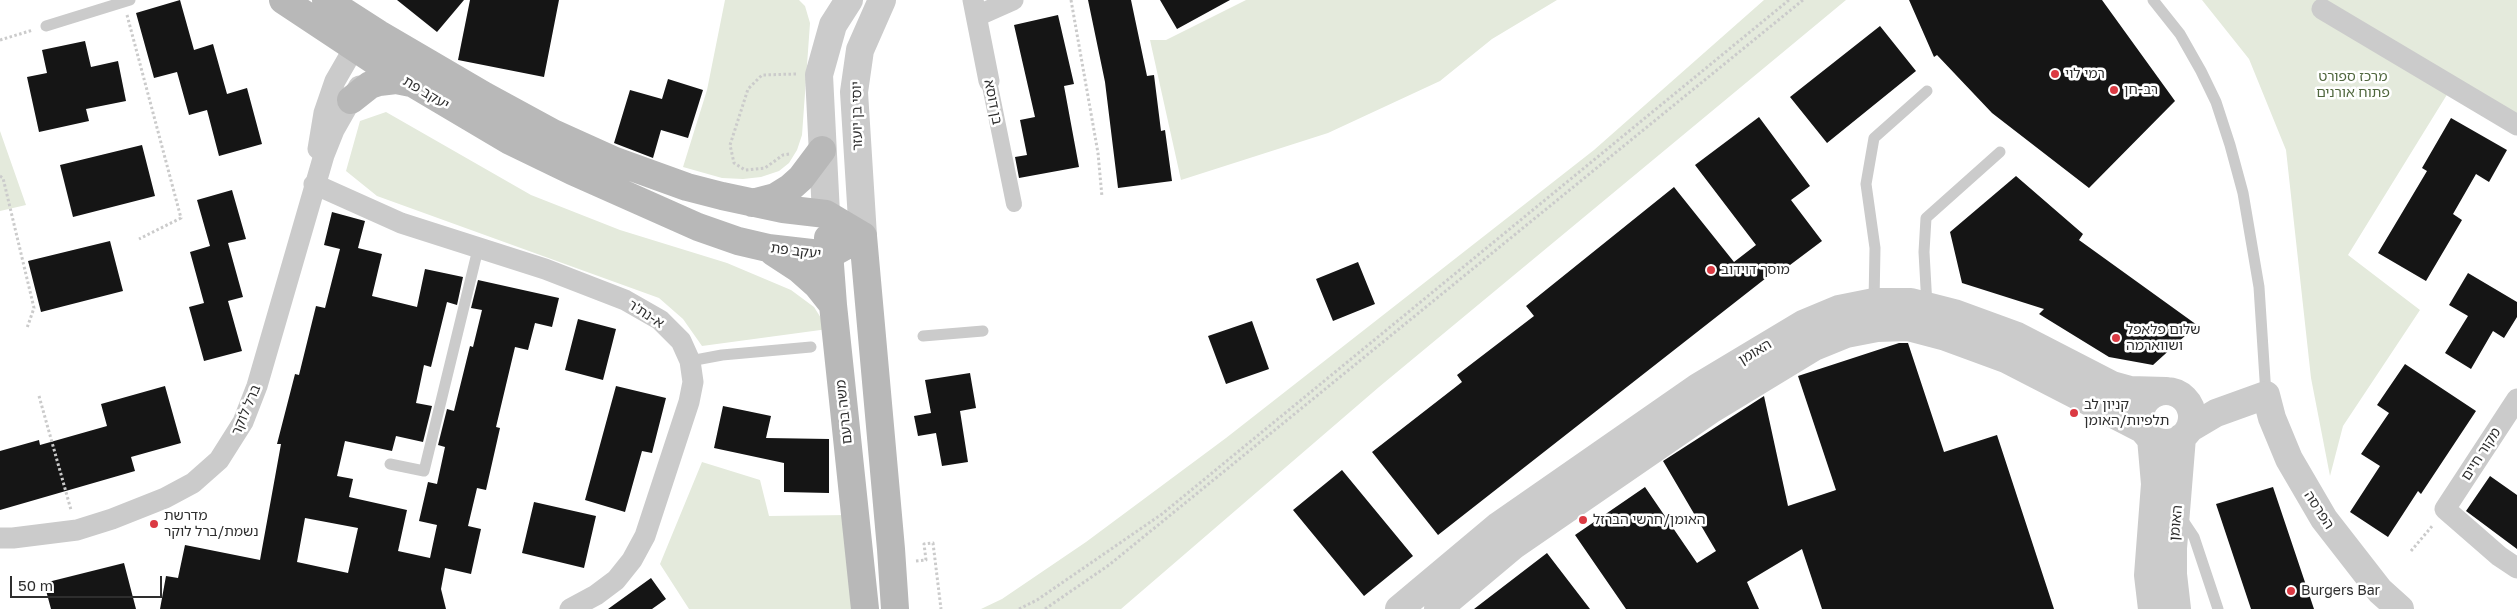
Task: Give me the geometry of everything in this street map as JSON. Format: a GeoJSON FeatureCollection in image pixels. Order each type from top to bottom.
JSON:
{"type":"FeatureCollection","features":[{"type":"Feature","properties":{"kind":"main road","name":"יעקב פת"},"geometry":{"type":"LineString","coordinates":[[284,0],[365,55],[502,136],[572,171],[698,227],[738,241],[768,248],[829,256],[863,236],[826,214],[750,203],[687,187],[615,162],[553,133],[485,96],[379,34],[326,0]]}},
{"type":"Feature","properties":{"kind":"main road"},"geometry":{"type":"LineString","coordinates":[[351,100],[370,85],[379,82],[396,80],[411,83]]}},
{"type":"Feature","properties":{"kind":"main road"},"geometry":{"type":"LineString","coordinates":[[750,203],[775,197],[791,188],[801,178],[810,151]]}},
{"type":"Feature","properties":{"kind":"main road","name":"משה ברעם"},"geometry":{"type":"LineString","coordinates":[[826,214],[833,305],[865,604]]}},
{"type":"Feature","properties":{"kind":"main road"},"geometry":{"type":"LineString","coordinates":[[863,236],[894,602]]}},
{"type":"Feature","properties":{"kind":"main road"},"geometry":{"type":"LineString","coordinates":[[768,248],[800,269],[817,285],[833,305]]}},
{"type":"Feature","properties":{"kind":"street"},"geometry":{"type":"LineString","coordinates":[[975,8],[1012,0]]}},
{"type":"Feature","properties":{"kind":"street"},"geometry":{"type":"LineString","coordinates":[[826,214],[810,151],[819,75],[832,25],[847,1],[877,9]]}},
{"type":"Feature","properties":{"kind":"street","name":"בן דוסא"},"geometry":{"type":"LineString","coordinates":[[975,8],[1014,204]]}},
{"type":"Feature","properties":{"kind":"street","name":"יוסי בן יועזר"},"geometry":{"type":"LineString","coordinates":[[863,236],[854,92],[860,50],[877,9]]}},
{"type":"Feature","properties":{"kind":"street"},"geometry":{"type":"LineString","coordinates":[[2322,9],[2517,125]]}},
{"type":"Feature","properties":{"kind":"street","name":"ברל לוקר"},"geometry":{"type":"LineString","coordinates":[[314,184],[324,113],[335,81],[365,55],[379,34]]}},
{"type":"Feature","properties":{"kind":"street","name":"ברל לוקר"},"geometry":{"type":"LineString","coordinates":[[0,538],[77,530],[138,510],[193,483],[219,460],[244,422],[257,386],[314,184],[334,130],[351,100],[365,55]]}},
{"type":"Feature","properties":{"kind":"street","name":"א-נת'ר"},"geometry":{"type":"LineString","coordinates":[[314,184],[401,223],[478,249],[545,268],[625,300],[660,320],[681,341],[690,361],[693,382],[690,402],[645,536],[632,560],[616,580],[581,606]]}},
{"type":"Feature","properties":{"kind":"street","name":"האומן"},"geometry":{"type":"LineString","coordinates":[[1399,609],[1498,526],[1698,387],[1803,324],[1839,309],[1874,302],[1911,302],[1954,313],[2017,336],[2112,385],[2130,390],[2174,394]]}},
{"type":"Feature","properties":{"kind":"street","name":"האומן"},"geometry":{"type":"LineString","coordinates":[[1438,609],[1513,546],[1712,409],[1806,352],[1846,334],[1877,328],[1908,327],[1946,337],[2006,359],[2147,434],[2155,484],[2148,575],[2152,609]]}},
{"type":"Feature","properties":{"kind":"street"},"geometry":{"type":"LineString","coordinates":[[2158,392],[2225,400],[2266,396],[2216,414],[2166,443],[2147,434],[2140,415],[2145,401],[2158,392]]}},
{"type":"Feature","properties":{"kind":"street"},"geometry":{"type":"LineString","coordinates":[[2174,394],[2191,412],[2185,433]]}},
{"type":"Feature","properties":{"kind":"street","name":"הפרסה"},"geometry":{"type":"LineString","coordinates":[[2266,396],[2274,425],[2289,459],[2324,519],[2380,591],[2400,609]]}},
{"type":"Feature","properties":{"kind":"street","name":"מקור חיים"},"geometry":{"type":"LineString","coordinates":[[2445,510],[2517,399]]}},
{"type":"Feature","properties":{"kind":"street","name":"האומן"},"geometry":{"type":"LineString","coordinates":[[2177,609],[2173,574],[2179,461],[2185,433]]}},
{"type":"Feature","properties":{"kind":"street"},"geometry":{"type":"LineString","coordinates":[[2445,510],[2499,556],[2517,568]]}},
{"type":"Feature","properties":{"kind":"lane"},"geometry":{"type":"LineString","coordinates":[[2153,0],[2180,34],[2201,71],[2216,102],[2230,145],[2243,193],[2258,279],[2266,396]]}},
{"type":"Feature","properties":{"kind":"lane"},"geometry":{"type":"LineString","coordinates":[[46,26],[127,2]]}},
{"type":"Feature","properties":{"kind":"lane"},"geometry":{"type":"LineString","coordinates":[[1874,302],[1875,248],[1866,184],[1874,138],[1927,91]]}},
{"type":"Feature","properties":{"kind":"lane"},"geometry":{"type":"LineString","coordinates":[[1926,306],[1924,252],[1926,218],[2000,152]]}},
{"type":"Feature","properties":{"kind":"lane"},"geometry":{"type":"LineString","coordinates":[[390,464],[424,471],[478,249]]}},
{"type":"Feature","properties":{"kind":"lane"},"geometry":{"type":"LineString","coordinates":[[923,336],[983,331]]}},
{"type":"Feature","properties":{"kind":"lane"},"geometry":{"type":"LineString","coordinates":[[690,361],[722,354],[812,346]]}},
{"type":"Feature","properties":{"kind":"lane"},"geometry":{"type":"LineString","coordinates":[[2177,513],[2194,537],[2218,609]]}},
{"type":"Feature","properties":{"kind":"path"},"geometry":{"type":"LineString","coordinates":[[1071,0],[1098,152],[1102,197]]}},
{"type":"Feature","properties":{"kind":"path"},"geometry":{"type":"LineString","coordinates":[[1018,609],[1037,600],[1162,514],[1789,0]]}},
{"type":"Feature","properties":{"kind":"path"},"geometry":{"type":"LineString","coordinates":[[1045,609],[1116,559],[1803,0]]}},
{"type":"Feature","properties":{"kind":"path"},"geometry":{"type":"LineString","coordinates":[[127,2],[181,218],[139,239]]}},
{"type":"Feature","properties":{"kind":"path"},"geometry":{"type":"LineString","coordinates":[[0,40],[46,26]]}},
{"type":"Feature","properties":{"kind":"path"},"geometry":{"type":"LineString","coordinates":[[810,151],[783,155],[765,168],[745,170],[734,162],[730,145],[748,89],[762,75],[819,75]]}},
{"type":"Feature","properties":{"kind":"path"},"geometry":{"type":"LineString","coordinates":[[0,176],[3,178],[34,308],[27,328]]}},
{"type":"Feature","properties":{"kind":"path"},"geometry":{"type":"LineString","coordinates":[[39,396],[77,530]]}},
{"type":"Feature","properties":{"kind":"path"},"geometry":{"type":"LineString","coordinates":[[2410,551],[2445,510]]}},
{"type":"Feature","properties":{"kind":"path"},"geometry":{"type":"LineString","coordinates":[[926,560],[924,544],[933,543],[941,609]]}},
{"type":"Feature","properties":{"kind":"green space"},"geometry":{"type":"Polygon","coordinates":[[[725,0],[799,0],[805,6],[810,23],[802,135],[797,150],[789,163],[779,171],[761,177],[743,179],[722,178],[683,167],[707,90],[725,0]]]}},
{"type":"Feature","properties":{"kind":"green space"},"geometry":{"type":"Polygon","coordinates":[[[1246,0],[1557,0],[1492,39],[1440,81],[1328,133],[1181,180],[1150,40],[1166,40],[1246,0]]]}},
{"type":"Feature","properties":{"kind":"green space"},"geometry":{"type":"Polygon","coordinates":[[[1764,0],[1846,0],[1379,387],[1121,609],[981,609],[1002,599],[1086,542],[1226,438],[1594,150],[1764,0]]]}},
{"type":"Feature","properties":{"kind":"green space","name":"מרכז ספורט פתוח אורנים"},"geometry":{"type":"Polygon","coordinates":[[[2202,0],[2517,0],[2517,116],[2456,80],[2348,255],[2420,310],[2343,426],[2330,476],[2311,378],[2286,150],[2249,59],[2202,0]]]}},
{"type":"Feature","properties":{"kind":"green space"},"geometry":{"type":"Polygon","coordinates":[[[386,112],[531,195],[620,230],[727,263],[791,290],[814,307],[828,329],[702,346],[683,319],[659,298],[377,196],[346,171],[360,121],[386,112]]]}},
{"type":"Feature","properties":{"kind":"green space"},"geometry":{"type":"Polygon","coordinates":[[[0,131],[26,205],[0,211],[0,131]]]}},
{"type":"Feature","properties":{"kind":"green space"},"geometry":{"type":"Polygon","coordinates":[[[702,462],[760,480],[769,516],[849,515],[853,609],[689,609],[660,564],[702,462]]]}},
{"type":"Feature","properties":{"kind":"building"},"geometry":{"type":"Polygon","coordinates":[[[180,0],[194,50],[213,44],[227,94],[247,88],[262,144],[219,156],[207,110],[189,115],[177,72],[154,78],[136,13],[180,0]]]}},
{"type":"Feature","properties":{"kind":"building"},"geometry":{"type":"Polygon","coordinates":[[[397,0],[464,0],[437,32],[397,0]]]}},
{"type":"Feature","properties":{"kind":"building"},"geometry":{"type":"Polygon","coordinates":[[[470,0],[559,0],[544,77],[458,60],[470,0]]]}},
{"type":"Feature","properties":{"kind":"building"},"geometry":{"type":"Polygon","coordinates":[[[1088,0],[1131,0],[1147,76],[1154,75],[1161,131],[1165,130],[1172,181],[1118,188],[1105,82],[1088,0]]]}},
{"type":"Feature","properties":{"kind":"building"},"geometry":{"type":"Polygon","coordinates":[[[1160,0],[1230,0],[1177,29],[1160,0]]]}},
{"type":"Feature","properties":{"kind":"building","name":"רמי לוי"},"geometry":{"type":"Polygon","coordinates":[[[1909,0],[2102,0],[2175,101],[2089,188],[1992,113],[1937,55],[1934,57],[1909,0]]]}},
{"type":"Feature","properties":{"kind":"building"},"geometry":{"type":"Polygon","coordinates":[[[1058,15],[1074,84],[1064,86],[1079,167],[1019,178],[1015,157],[1027,155],[1020,120],[1035,117],[1014,25],[1058,15]]]}},
{"type":"Feature","properties":{"kind":"building"},"geometry":{"type":"Polygon","coordinates":[[[1880,26],[1916,71],[1827,143],[1790,97],[1880,26]]]}},
{"type":"Feature","properties":{"kind":"building"},"geometry":{"type":"Polygon","coordinates":[[[85,41],[91,67],[118,61],[126,101],[86,109],[89,121],[39,132],[27,77],[47,73],[42,50],[85,41]]]}},
{"type":"Feature","properties":{"kind":"building"},"geometry":{"type":"Polygon","coordinates":[[[668,79],[703,90],[688,138],[661,130],[653,158],[614,143],[630,90],[662,99],[668,79]]]}},
{"type":"Feature","properties":{"kind":"building"},"geometry":{"type":"Polygon","coordinates":[[[1759,117],[1810,186],[1791,200],[1822,241],[1778,274],[1775,271],[1438,535],[1372,452],[1462,382],[1457,375],[1534,316],[1526,306],[1674,187],[1734,262],[1756,245],[1695,165],[1759,117]]]}},
{"type":"Feature","properties":{"kind":"building"},"geometry":{"type":"Polygon","coordinates":[[[2451,118],[2507,150],[2489,182],[2476,174],[2453,214],[2462,220],[2426,281],[2378,253],[2427,171],[2422,168],[2451,118]]]}},
{"type":"Feature","properties":{"kind":"building"},"geometry":{"type":"Polygon","coordinates":[[[142,145],[155,196],[73,217],[60,165],[142,145]]]}},
{"type":"Feature","properties":{"kind":"building"},"geometry":{"type":"Polygon","coordinates":[[[2016,176],[2083,234],[2079,240],[2197,325],[2153,365],[2109,357],[2039,314],[2044,309],[1962,283],[1950,232],[2016,176]]]}},
{"type":"Feature","properties":{"kind":"building"},"geometry":{"type":"Polygon","coordinates":[[[232,190],[246,239],[228,243],[243,297],[228,301],[242,351],[204,361],[189,307],[204,303],[190,252],[210,246],[197,200],[232,190]]]}},
{"type":"Feature","properties":{"kind":"building"},"geometry":{"type":"Polygon","coordinates":[[[332,212],[365,221],[358,248],[382,254],[372,296],[417,307],[425,269],[463,277],[457,305],[447,302],[431,367],[424,365],[416,403],[432,406],[423,442],[396,436],[392,451],[345,441],[337,476],[353,479],[349,497],[407,510],[398,551],[430,558],[437,525],[419,521],[428,482],[437,484],[445,447],[438,445],[447,409],[454,411],[470,346],[473,347],[482,310],[471,308],[478,280],[559,298],[552,327],[535,323],[528,350],[515,347],[496,427],[500,428],[486,490],[477,488],[468,526],[481,529],[471,574],[445,568],[441,589],[446,609],[160,609],[166,576],[178,578],[185,545],[260,560],[281,444],[277,444],[295,374],[299,375],[316,306],[325,308],[340,249],[324,245],[332,212]],[[305,518],[297,562],[348,573],[358,528],[305,518]]]}},
{"type":"Feature","properties":{"kind":"building"},"geometry":{"type":"Polygon","coordinates":[[[110,241],[123,291],[41,312],[28,261],[110,241]]]}},
{"type":"Feature","properties":{"kind":"building"},"geometry":{"type":"Polygon","coordinates":[[[1358,262],[1375,304],[1333,321],[1316,279],[1358,262]]]}},
{"type":"Feature","properties":{"kind":"building"},"geometry":{"type":"Polygon","coordinates":[[[2468,273],[2517,302],[2517,317],[2504,338],[2493,331],[2471,369],[2445,353],[2468,316],[2449,305],[2468,273]]]}},
{"type":"Feature","properties":{"kind":"building"},"geometry":{"type":"Polygon","coordinates":[[[578,319],[616,329],[603,380],[565,370],[578,319]]]}},
{"type":"Feature","properties":{"kind":"building"},"geometry":{"type":"Polygon","coordinates":[[[1252,321],[1269,369],[1226,384],[1208,336],[1252,321]]]}},
{"type":"Feature","properties":{"kind":"building"},"geometry":{"type":"Polygon","coordinates":[[[1899,343],[1908,343],[1944,452],[1997,435],[2054,609],[1822,609],[1802,549],[1747,582],[1759,609],[1626,609],[1575,535],[1645,487],[1697,563],[1716,551],[1663,461],[1764,396],[1788,506],[1836,490],[1798,376],[1899,343]]]}},
{"type":"Feature","properties":{"kind":"building"},"geometry":{"type":"Polygon","coordinates":[[[2405,364],[2476,411],[2421,494],[2418,491],[2388,537],[2350,512],[2380,466],[2361,454],[2389,413],[2377,405],[2405,364]]]}},
{"type":"Feature","properties":{"kind":"building"},"geometry":{"type":"Polygon","coordinates":[[[970,373],[976,408],[960,411],[968,462],[942,466],[936,433],[918,436],[914,416],[931,413],[925,380],[970,373]]]}},
{"type":"Feature","properties":{"kind":"building"},"geometry":{"type":"Polygon","coordinates":[[[165,386],[181,443],[131,457],[135,471],[0,510],[0,451],[39,440],[40,445],[107,426],[101,404],[165,386]]]}},
{"type":"Feature","properties":{"kind":"building"},"geometry":{"type":"Polygon","coordinates":[[[616,386],[666,398],[652,453],[642,451],[625,512],[585,500],[616,386]]]}},
{"type":"Feature","properties":{"kind":"building"},"geometry":{"type":"Polygon","coordinates":[[[723,406],[771,416],[766,438],[829,439],[829,493],[784,492],[784,463],[714,448],[723,406]]]}},
{"type":"Feature","properties":{"kind":"building"},"geometry":{"type":"Polygon","coordinates":[[[1342,470],[1413,556],[1364,596],[1293,510],[1342,470]]]}},
{"type":"Feature","properties":{"kind":"building"},"geometry":{"type":"Polygon","coordinates":[[[2490,476],[2517,495],[2517,549],[2466,511],[2490,476]]]}},
{"type":"Feature","properties":{"kind":"building"},"geometry":{"type":"Polygon","coordinates":[[[2273,487],[2314,609],[2251,609],[2216,504],[2273,487]]]}},
{"type":"Feature","properties":{"kind":"building"},"geometry":{"type":"Polygon","coordinates":[[[534,502],[596,516],[584,568],[522,553],[534,502]]]}},
{"type":"Feature","properties":{"kind":"building"},"geometry":{"type":"Polygon","coordinates":[[[1547,553],[1590,609],[1474,609],[1547,553]]]}},
{"type":"Feature","properties":{"kind":"building"},"geometry":{"type":"Polygon","coordinates":[[[124,563],[136,609],[51,609],[44,583],[124,563]]]}},
{"type":"Feature","properties":{"kind":"building"},"geometry":{"type":"Polygon","coordinates":[[[651,578],[666,599],[652,609],[608,609],[651,578]]]}},
{"type":"Feature","properties":{"kind":"place","name":"רמי לוי"},"geometry":{"type":"Point","coordinates":[2055,74]}},
{"type":"Feature","properties":{"kind":"place","name":"רב-חן"},"geometry":{"type":"Point","coordinates":[2114,90]}},
{"type":"Feature","properties":{"kind":"place","name":"מוסך דוידוב"},"geometry":{"type":"Point","coordinates":[1711,270]}},
{"type":"Feature","properties":{"kind":"place","name":"שלום פלאפל ושווארמה"},"geometry":{"type":"Point","coordinates":[2116,338]}},
{"type":"Feature","properties":{"kind":"place","name":"קניון לב תלפיות/האומן"},"geometry":{"type":"Point","coordinates":[2074,413]}},
{"type":"Feature","properties":{"kind":"place","name":"האומן/חרשי הברזל"},"geometry":{"type":"Point","coordinates":[1583,520]}},
{"type":"Feature","properties":{"kind":"place","name":"מדרשת נשמת/ברל לוקר"},"geometry":{"type":"Point","coordinates":[154,524]}},
{"type":"Feature","properties":{"kind":"place","name":"Burgers Bar"},"geometry":{"type":"Point","coordinates":[2291,591]}}]}
